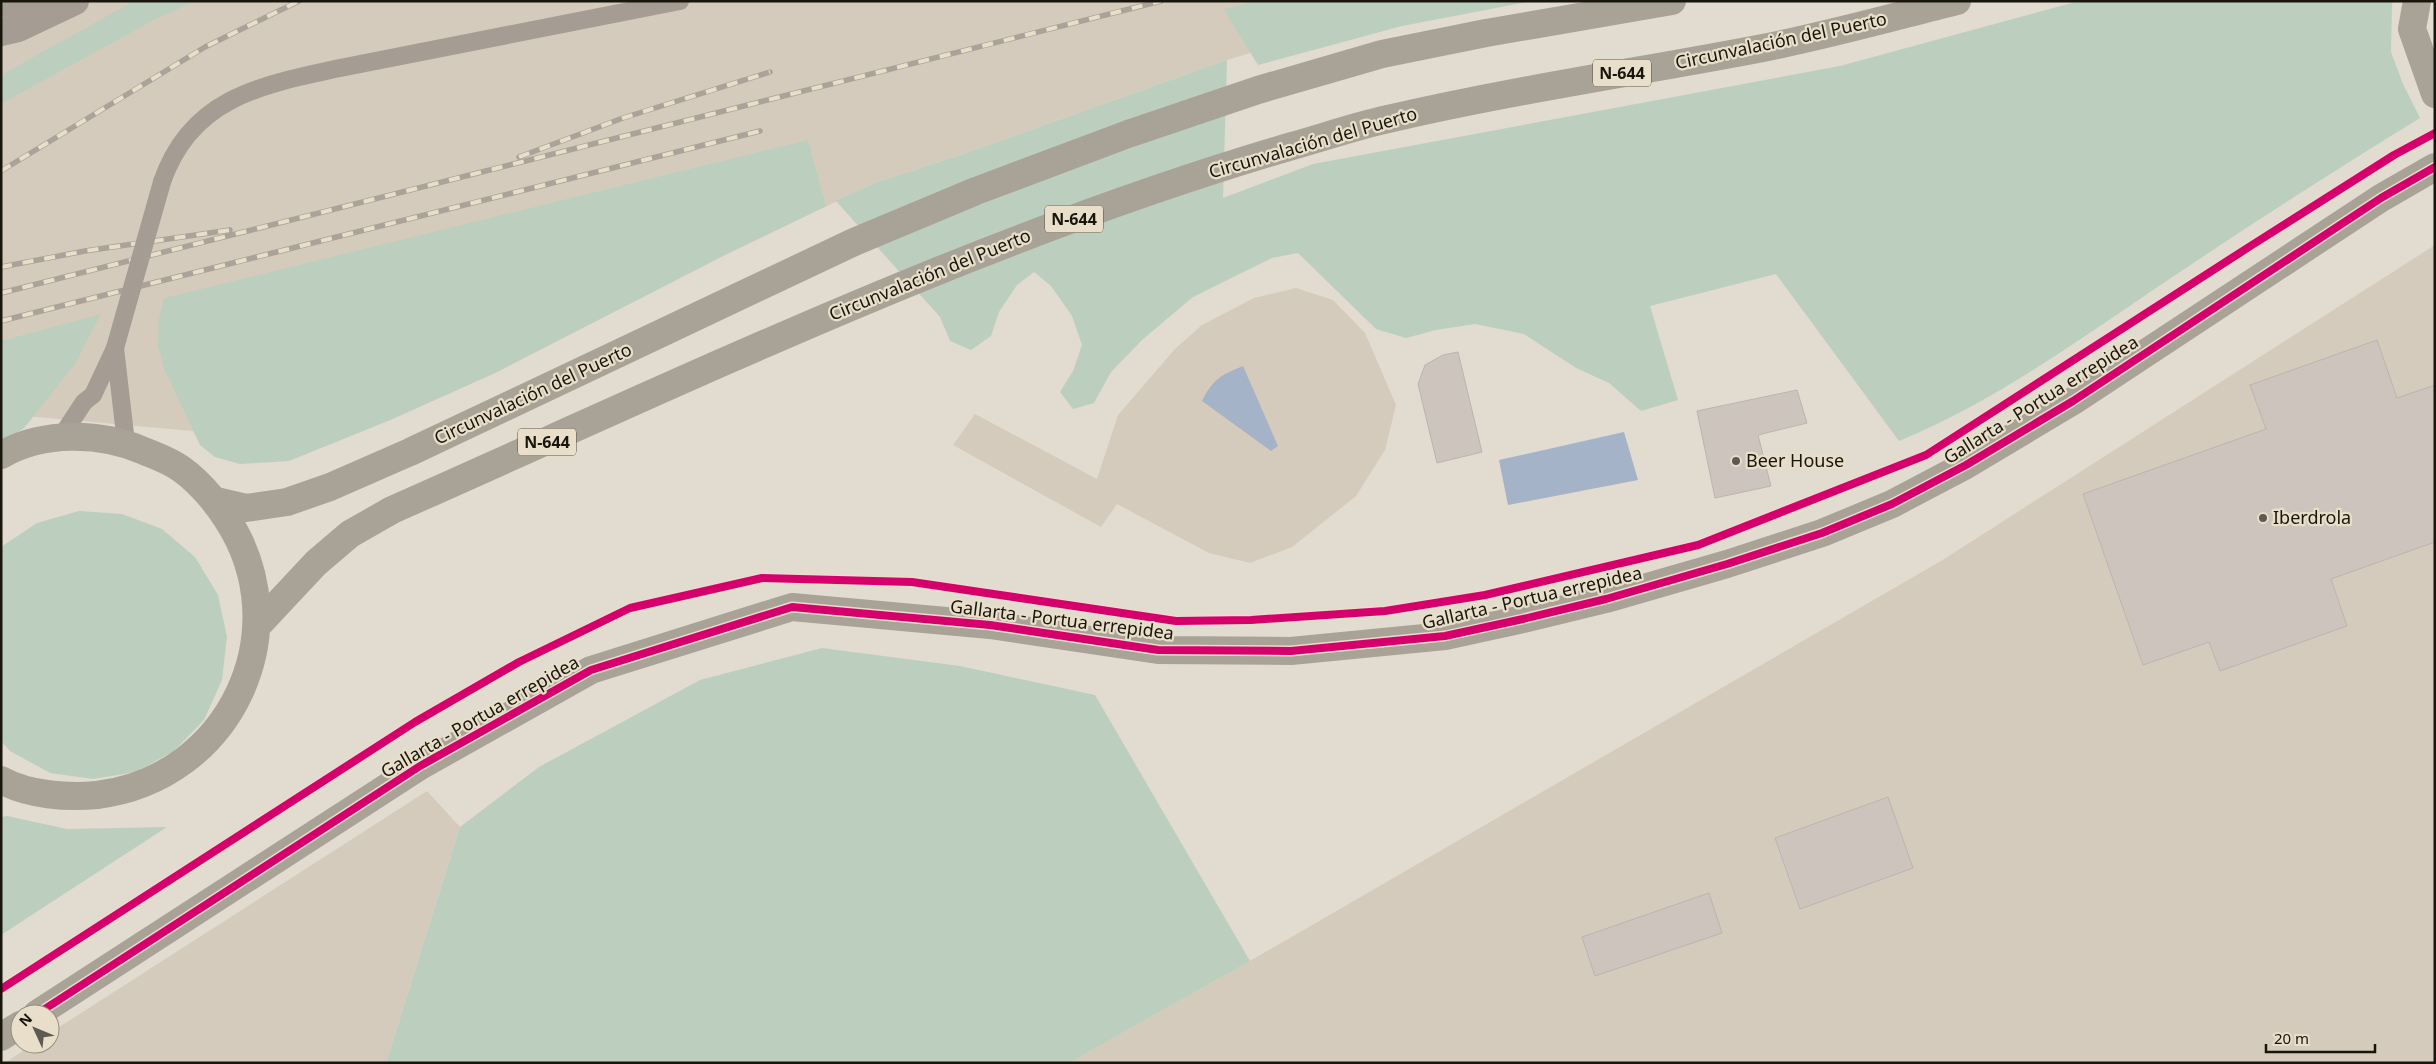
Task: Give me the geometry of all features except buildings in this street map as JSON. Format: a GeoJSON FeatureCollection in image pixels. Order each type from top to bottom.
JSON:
{"type":"FeatureCollection","features":[{"type":"Feature","properties":{"kind":"highway","name":"Circunvalación del Puerto"},"geometry":{"type":"LineString","coordinates":[[216,501],[246,508],[287,502],[330,487],[854,242],[976,192],[1119,137],[1258,90],[1382,54],[1486,33],[1672,1]]}},
{"type":"Feature","properties":{"kind":"highway","name":"Circunvalación del Puerto"},"geometry":{"type":"LineString","coordinates":[[258,626],[316,563],[350,534],[392,510],[865,300],[1002,244],[1147,193],[1287,147],[1384,120],[1492,97],[1769,47],[1957,1]]}},
{"type":"Feature","properties":{"kind":"highway"},"geometry":{"type":"LineString","coordinates":[[2417,1],[2412,29],[2435,94]]}},
{"type":"Feature","properties":{"kind":"highway","name":"Gallarta - Portua errepidea"},"geometry":{"type":"LineString","coordinates":[[52,1004],[420,766],[591,670],[792,607],[990,625],[1158,650],[1291,652],[1445,636],[1523,619],[1680,578],[1822,533],[1900,500],[1966,465],[2065,406],[2381,198],[2435,167]]}},
{"type":"Feature","properties":{"kind":"highway","name":"Circunvalación del Puerto"},"geometry":{"type":"LineString","coordinates":[[1,455],[12,449],[61,437],[83,436],[126,443],[175,465],[216,501],[240,538],[254,581],[258,626],[248,673],[237,700],[216,732],[188,759],[155,780],[118,792],[80,797],[41,793],[2,781]]}},
{"type":"Feature","properties":{"kind":"street"},"geometry":{"type":"LineString","coordinates":[[1,32],[18,28],[74,2]]}},
{"type":"Feature","properties":{"kind":"lane"},"geometry":{"type":"LineString","coordinates":[[61,437],[84,402],[93,395],[116,348],[162,182],[176,150],[199,121],[213,109],[247,92],[284,80],[680,1]]}},
{"type":"Feature","properties":{"kind":"lane"},"geometry":{"type":"LineString","coordinates":[[1,7],[18,11],[33,11],[74,2]]}},
{"type":"Feature","properties":{"kind":"lane"},"geometry":{"type":"LineString","coordinates":[[116,348],[126,443]]}},
{"type":"Feature","properties":{"kind":"shaded area"},"geometry":{"type":"Polygon","coordinates":[[[1,1],[1450,1],[1370,17],[1227,60],[975,150],[875,183],[723,256],[497,372],[388,421],[237,435],[26,416],[1,436],[1,1]]]}},
{"type":"Feature","properties":{"kind":"shaded area"},"geometry":{"type":"Polygon","coordinates":[[[2435,245],[2435,1063],[1069,1063],[1250,961],[1941,561],[2435,245]]]}},
{"type":"Feature","properties":{"kind":"shaded area"},"geometry":{"type":"Polygon","coordinates":[[[1296,288],[1333,300],[1365,333],[1396,405],[1385,450],[1356,496],[1292,547],[1250,563],[1209,553],[1117,504],[1101,527],[953,445],[975,414],[1097,479],[1118,415],[1175,349],[1202,325],[1254,298],[1296,288]]]}},
{"type":"Feature","properties":{"kind":"shaded area"},"geometry":{"type":"Polygon","coordinates":[[[427,791],[460,827],[386,1063],[5,1063],[18,1054],[60,1054],[60,1027],[427,791]]]}},
{"type":"Feature","properties":{"kind":"green space"},"geometry":{"type":"Polygon","coordinates":[[[134,1],[195,1],[152,21],[1,104],[1,75],[134,1]]]}},
{"type":"Feature","properties":{"kind":"green space"},"geometry":{"type":"Polygon","coordinates":[[[1258,1],[1533,1],[1402,26],[1258,65],[1223,9],[1258,1]]]}},
{"type":"Feature","properties":{"kind":"green space"},"geometry":{"type":"Polygon","coordinates":[[[2079,1],[2394,1],[2392,4],[2391,52],[2403,84],[2420,118],[2252,224],[2030,372],[1966,410],[1899,441],[1776,274],[1650,306],[1678,400],[1641,411],[1609,383],[1576,368],[1524,334],[1475,324],[1436,330],[1406,338],[1376,329],[1298,253],[1272,258],[1193,297],[1142,340],[1111,372],[1094,403],[1073,409],[1060,392],[1073,371],[1082,345],[1072,316],[1051,286],[1034,272],[1017,285],[999,312],[991,336],[971,350],[950,341],[940,317],[836,201],[875,183],[975,150],[1227,60],[1223,198],[1313,164],[1840,66],[2079,1]]]}},
{"type":"Feature","properties":{"kind":"green space"},"geometry":{"type":"Polygon","coordinates":[[[808,140],[826,206],[723,256],[497,372],[388,421],[289,461],[240,464],[215,457],[200,445],[164,369],[158,345],[159,318],[164,298],[808,140]]]}},
{"type":"Feature","properties":{"kind":"green space"},"geometry":{"type":"Polygon","coordinates":[[[101,314],[75,364],[25,427],[1,445],[1,341],[101,314]]]}},
{"type":"Feature","properties":{"kind":"green space"},"geometry":{"type":"Polygon","coordinates":[[[79,511],[122,514],[162,529],[195,557],[218,595],[227,637],[222,680],[204,720],[174,751],[136,772],[93,779],[50,773],[10,751],[1,741],[1,547],[37,523],[79,511]]]}},
{"type":"Feature","properties":{"kind":"green space"},"geometry":{"type":"Polygon","coordinates":[[[822,648],[960,666],[1095,695],[1250,961],[1069,1063],[386,1063],[460,827],[539,767],[700,680],[822,648]]]}},
{"type":"Feature","properties":{"kind":"green space"},"geometry":{"type":"Polygon","coordinates":[[[7,816],[67,829],[167,827],[1,935],[1,817],[7,816]]]}},
{"type":"Feature","properties":{"kind":"water"},"geometry":{"type":"Polygon","coordinates":[[[1243,366],[1278,446],[1271,451],[1202,401],[1218,379],[1243,366]]]}},
{"type":"Feature","properties":{"kind":"water"},"geometry":{"type":"Polygon","coordinates":[[[1624,432],[1638,480],[1508,505],[1499,460],[1624,432]]]}},
{"type":"Feature","properties":{"kind":"railway"},"geometry":{"type":"LineString","coordinates":[[1,171],[205,47],[299,1]]}},
{"type":"Feature","properties":{"kind":"railway"},"geometry":{"type":"LineString","coordinates":[[1,293],[1161,1]]}},
{"type":"Feature","properties":{"kind":"railway"},"geometry":{"type":"LineString","coordinates":[[519,157],[623,118],[770,72]]}},
{"type":"Feature","properties":{"kind":"railway"},"geometry":{"type":"LineString","coordinates":[[1,321],[760,131]]}},
{"type":"Feature","properties":{"kind":"railway"},"geometry":{"type":"LineString","coordinates":[[1,267],[85,251],[230,230]]}},
{"type":"Feature","properties":{"kind":"cycle path"},"geometry":{"type":"LineString","coordinates":[[1,989],[415,722],[519,662],[630,608],[762,578],[912,582],[1176,621],[1251,620],[1385,611],[1485,595],[1698,545],[1926,455],[2394,155],[2435,133]]}},
{"type":"Feature","properties":{"kind":"cycle path"},"geometry":{"type":"LineString","coordinates":[[52,1004],[420,766],[591,670],[792,607],[990,625],[1158,650],[1291,651],[1445,636],[1523,619],[1606,599],[1727,564],[1822,533],[1892,504],[1966,465],[2073,401],[2381,198],[2435,167]]}},
{"type":"Feature","properties":{"kind":"place","name":"Beer House"},"geometry":{"type":"Point","coordinates":[1736,461]}},
{"type":"Feature","properties":{"kind":"place","name":"Iberdrola"},"geometry":{"type":"Point","coordinates":[2263,518]}}]}
